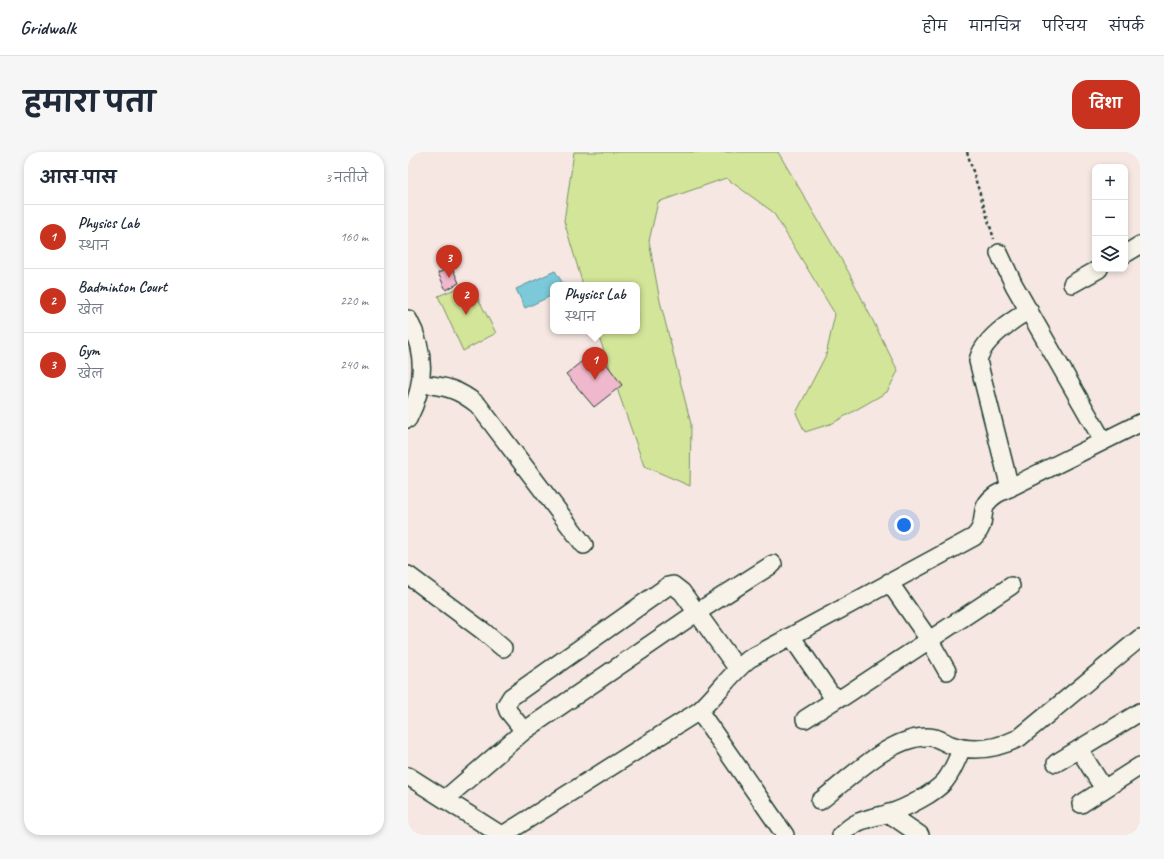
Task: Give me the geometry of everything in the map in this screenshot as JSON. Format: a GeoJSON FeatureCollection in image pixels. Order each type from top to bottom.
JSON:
{"type":"FeatureCollection","features":[{"type":"Feature","properties":{"kind":"street"},"geometry":{"type":"LineString","coordinates":[[1128,252],[1140,245]]}},
{"type":"Feature","properties":{"kind":"street"},"geometry":{"type":"LineString","coordinates":[[999,253],[1029,310],[1103,441]]}},
{"type":"Feature","properties":{"kind":"street"},"geometry":{"type":"LineString","coordinates":[[1072,284],[1094,272]]}},
{"type":"Feature","properties":{"kind":"street"},"geometry":{"type":"LineString","coordinates":[[1010,488],[978,361],[980,353],[986,344],[1029,310]]}},
{"type":"Feature","properties":{"kind":"street"},"geometry":{"type":"LineString","coordinates":[[408,319],[417,339],[421,363],[421,384],[416,404],[408,419]]}},
{"type":"Feature","properties":{"kind":"street"},"geometry":{"type":"LineString","coordinates":[[421,384],[444,386],[463,393],[478,405],[584,545]]}},
{"type":"Feature","properties":{"kind":"street"},"geometry":{"type":"LineString","coordinates":[[408,776],[502,835],[699,711],[709,702],[737,668],[749,659],[974,536],[980,530],[983,522],[984,507],[989,500],[1140,423]]}},
{"type":"Feature","properties":{"kind":"street"},"geometry":{"type":"LineString","coordinates":[[445,800],[524,731],[696,613],[773,564]]}},
{"type":"Feature","properties":{"kind":"street"},"geometry":{"type":"LineString","coordinates":[[408,575],[483,631],[503,648]]}},
{"type":"Feature","properties":{"kind":"street"},"geometry":{"type":"LineString","coordinates":[[889,582],[930,641],[947,671]]}},
{"type":"Feature","properties":{"kind":"street"},"geometry":{"type":"LineString","coordinates":[[524,731],[508,711],[506,706],[511,697],[668,586],[677,588],[737,668]]}},
{"type":"Feature","properties":{"kind":"street"},"geometry":{"type":"LineString","coordinates":[[805,719],[838,698],[843,697],[930,641],[1011,586]]}},
{"type":"Feature","properties":{"kind":"street"},"geometry":{"type":"LineString","coordinates":[[791,636],[830,693],[838,698]]}},
{"type":"Feature","properties":{"kind":"street"},"geometry":{"type":"LineString","coordinates":[[820,801],[879,755],[902,742],[928,737],[938,738],[962,748],[995,748],[1019,738],[1140,638]]}},
{"type":"Feature","properties":{"kind":"street"},"geometry":{"type":"LineString","coordinates":[[699,711],[785,835]]}},
{"type":"Feature","properties":{"kind":"street"},"geometry":{"type":"LineString","coordinates":[[1056,763],[1140,712]]}},
{"type":"Feature","properties":{"kind":"street"},"geometry":{"type":"LineString","coordinates":[[841,835],[849,827],[865,818],[888,813],[904,807],[938,787],[950,772],[962,748]]}},
{"type":"Feature","properties":{"kind":"street"},"geometry":{"type":"LineString","coordinates":[[1079,749],[1104,789]]}},
{"type":"Feature","properties":{"kind":"street"},"geometry":{"type":"LineString","coordinates":[[1081,804],[1140,766]]}},
{"type":"Feature","properties":{"kind":"street"},"geometry":{"type":"LineString","coordinates":[[888,813],[920,835]]}},
{"type":"Feature","properties":{"kind":"path"},"geometry":{"type":"LineString","coordinates":[[967,152],[999,253]]}},
{"type":"Feature","properties":{"kind":"green space"},"geometry":{"type":"Polygon","coordinates":[[[574,152],[778,152],[848,271],[898,371],[887,392],[833,423],[805,432],[796,413],[826,355],[835,314],[773,212],[726,178],[658,202],[649,241],[660,301],[691,424],[690,486],[644,466],[598,334],[640,334],[640,282],[582,282],[564,221],[574,152]]]}},
{"type":"Feature","properties":{"kind":"green space"},"geometry":{"type":"Polygon","coordinates":[[[470,283],[496,333],[463,351],[438,296],[470,283]]]}},
{"type":"Feature","properties":{"kind":"water"},"geometry":{"type":"Polygon","coordinates":[[[555,271],[562,282],[550,282],[550,296],[525,308],[516,289],[555,271]]]}},
{"type":"Feature","properties":{"kind":"building"},"geometry":{"type":"Polygon","coordinates":[[[452,267],[459,283],[446,290],[438,273],[452,267]]]}},
{"type":"Feature","properties":{"kind":"building"},"geometry":{"type":"Polygon","coordinates":[[[596,350],[622,385],[594,407],[566,374],[596,350]]]}},
{"type":"Feature","properties":{"kind":"place","name":"Gym"},"geometry":{"type":"Point","coordinates":[449,278]}},
{"type":"Feature","properties":{"kind":"place","name":"Badminton Court"},"geometry":{"type":"Point","coordinates":[466,315]}},
{"type":"Feature","properties":{"kind":"place","name":"Physics Lab"},"geometry":{"type":"Point","coordinates":[595,380]}}]}
